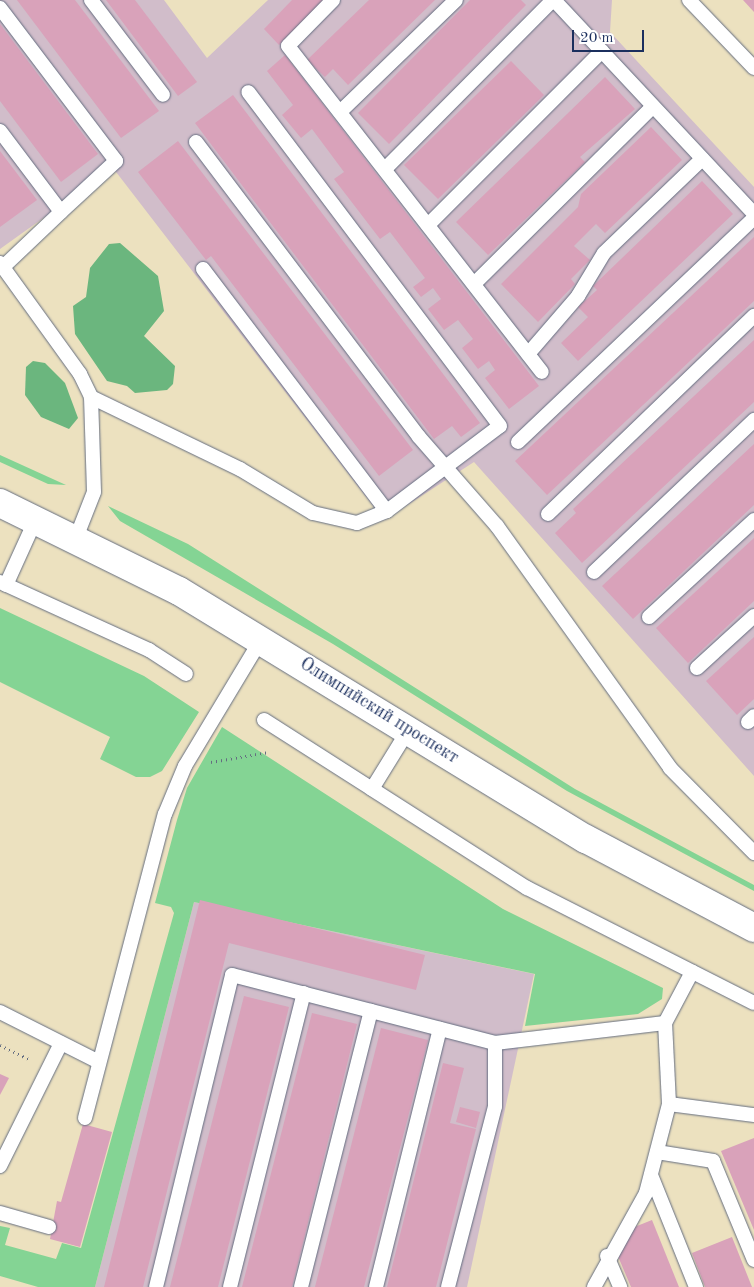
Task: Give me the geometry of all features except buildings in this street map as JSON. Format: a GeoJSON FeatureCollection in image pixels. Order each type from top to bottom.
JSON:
{"type":"FeatureCollection","features":[{"type":"Feature","properties":{"kind":"street","name":"Олимпийский проспект"},"geometry":{"type":"LineString","coordinates":[[0,503],[76,538],[262,638],[586,839],[754,928]]}},
{"type":"Feature","properties":{"kind":"lane"},"geometry":{"type":"LineString","coordinates":[[91,0],[163,95]]}},
{"type":"Feature","properties":{"kind":"lane"},"geometry":{"type":"LineString","coordinates":[[334,0],[288,46],[542,372]]}},
{"type":"Feature","properties":{"kind":"lane"},"geometry":{"type":"LineString","coordinates":[[340,112],[456,0]]}},
{"type":"Feature","properties":{"kind":"lane"},"geometry":{"type":"LineString","coordinates":[[385,169],[554,0],[754,214]]}},
{"type":"Feature","properties":{"kind":"lane"},"geometry":{"type":"LineString","coordinates":[[689,0],[754,68]]}},
{"type":"Feature","properties":{"kind":"lane"},"geometry":{"type":"LineString","coordinates":[[0,8],[116,161],[2,264],[21,298],[80,374],[90,397],[94,492],[76,538]]}},
{"type":"Feature","properties":{"kind":"lane"},"geometry":{"type":"LineString","coordinates":[[428,225],[602,51]]}},
{"type":"Feature","properties":{"kind":"lane"},"geometry":{"type":"LineString","coordinates":[[90,397],[240,469],[312,513],[357,523],[387,510],[447,470],[500,426],[248,92]]}},
{"type":"Feature","properties":{"kind":"lane"},"geometry":{"type":"LineString","coordinates":[[474,284],[653,106]]}},
{"type":"Feature","properties":{"kind":"lane"},"geometry":{"type":"LineString","coordinates":[[0,131],[61,212]]}},
{"type":"Feature","properties":{"kind":"lane"},"geometry":{"type":"LineString","coordinates":[[196,142],[447,470],[497,526],[670,768],[754,853]]}},
{"type":"Feature","properties":{"kind":"lane"},"geometry":{"type":"LineString","coordinates":[[528,354],[578,296],[604,253],[702,158]]}},
{"type":"Feature","properties":{"kind":"lane"},"geometry":{"type":"LineString","coordinates":[[518,442],[754,218]]}},
{"type":"Feature","properties":{"kind":"lane"},"geometry":{"type":"LineString","coordinates":[[204,269],[387,510]]}},
{"type":"Feature","properties":{"kind":"lane"},"geometry":{"type":"LineString","coordinates":[[548,514],[754,316]]}},
{"type":"Feature","properties":{"kind":"lane"},"geometry":{"type":"LineString","coordinates":[[594,572],[754,420]]}},
{"type":"Feature","properties":{"kind":"lane"},"geometry":{"type":"LineString","coordinates":[[36,519],[3,583],[149,650],[186,674]]}},
{"type":"Feature","properties":{"kind":"lane"},"geometry":{"type":"LineString","coordinates":[[649,616],[754,520]]}},
{"type":"Feature","properties":{"kind":"lane"},"geometry":{"type":"LineString","coordinates":[[698,668],[754,616]]}},
{"type":"Feature","properties":{"kind":"lane"},"geometry":{"type":"LineString","coordinates":[[85,1118],[165,814],[185,766],[262,638]]}},
{"type":"Feature","properties":{"kind":"lane"},"geometry":{"type":"LineString","coordinates":[[264,720],[527,888],[754,1003]]}},
{"type":"Feature","properties":{"kind":"lane"},"geometry":{"type":"LineString","coordinates":[[372,789],[409,729]]}},
{"type":"Feature","properties":{"kind":"lane"},"geometry":{"type":"LineString","coordinates":[[594,1287],[607,1256],[646,1193],[670,1104],[665,1023],[692,972]]}},
{"type":"Feature","properties":{"kind":"lane"},"geometry":{"type":"LineString","coordinates":[[156,1287],[232,975],[494,1043],[665,1023]]}},
{"type":"Feature","properties":{"kind":"lane"},"geometry":{"type":"LineString","coordinates":[[230,1287],[304,993]]}},
{"type":"Feature","properties":{"kind":"lane"},"geometry":{"type":"LineString","coordinates":[[301,1287],[371,1011]]}},
{"type":"Feature","properties":{"kind":"lane"},"geometry":{"type":"LineString","coordinates":[[0,1012],[100,1062]]}},
{"type":"Feature","properties":{"kind":"lane"},"geometry":{"type":"LineString","coordinates":[[376,1287],[440,1028]]}},
{"type":"Feature","properties":{"kind":"lane"},"geometry":{"type":"LineString","coordinates":[[0,1166],[61,1043]]}},
{"type":"Feature","properties":{"kind":"lane"},"geometry":{"type":"LineString","coordinates":[[448,1287],[494,1106],[494,1043]]}},
{"type":"Feature","properties":{"kind":"lane"},"geometry":{"type":"LineString","coordinates":[[670,1104],[754,1115]]}},
{"type":"Feature","properties":{"kind":"lane"},"geometry":{"type":"LineString","coordinates":[[657,1152],[713,1161],[754,1260]]}},
{"type":"Feature","properties":{"kind":"lane"},"geometry":{"type":"LineString","coordinates":[[651,1174],[696,1287]]}},
{"type":"Feature","properties":{"kind":"lane"},"geometry":{"type":"LineString","coordinates":[[0,1213],[48,1227]]}},
{"type":"Feature","properties":{"kind":"lane"},"geometry":{"type":"LineString","coordinates":[[607,1256],[620,1287]]}},
{"type":"Feature","properties":{"kind":"path"},"geometry":{"type":"LineString","coordinates":[[185,766],[269,752]]}},
{"type":"Feature","properties":{"kind":"path"},"geometry":{"type":"LineString","coordinates":[[0,1045],[48,1068]]}},
{"type":"Feature","properties":{"kind":"shaded area"},"geometry":{"type":"Polygon","coordinates":[[[0,0],[164,0],[207,58],[268,0],[612,0],[610,32],[754,187],[754,776],[474,462],[384,520],[113,168],[0,249],[0,0]]]}},
{"type":"Feature","properties":{"kind":"shaded area"},"geometry":{"type":"Polygon","coordinates":[[[194,902],[534,974],[467,1287],[95,1287],[194,902]]]}},
{"type":"Feature","properties":{"kind":"green space"},"geometry":{"type":"Polygon","coordinates":[[[120,243],[158,276],[164,311],[144,336],[175,366],[173,384],[167,390],[135,393],[127,386],[107,381],[75,334],[73,306],[86,297],[90,268],[109,244],[120,243]]]}},
{"type":"Feature","properties":{"kind":"green space"},"geometry":{"type":"Polygon","coordinates":[[[33,361],[45,363],[65,383],[78,418],[69,429],[41,417],[25,395],[26,367],[33,361]]]}},
{"type":"Feature","properties":{"kind":"green space"},"geometry":{"type":"Polygon","coordinates":[[[0,455],[66,485],[48,484],[0,462],[0,455]]]}},
{"type":"Feature","properties":{"kind":"green space"},"geometry":{"type":"Polygon","coordinates":[[[108,506],[188,544],[575,789],[754,885],[754,891],[567,791],[333,644],[120,521],[108,506]]]}},
{"type":"Feature","properties":{"kind":"green space"},"geometry":{"type":"Polygon","coordinates":[[[0,608],[144,676],[199,712],[162,771],[150,777],[136,777],[100,759],[110,737],[0,682],[0,608]]]}},
{"type":"Feature","properties":{"kind":"green space"},"geometry":{"type":"Polygon","coordinates":[[[222,727],[503,909],[663,988],[662,999],[638,1014],[525,1026],[535,974],[194,902],[95,1287],[38,1287],[0,1276],[0,1226],[10,1228],[5,1245],[56,1259],[62,1243],[81,1248],[174,913],[171,907],[155,903],[177,820],[187,788],[222,727]]]}}]}
